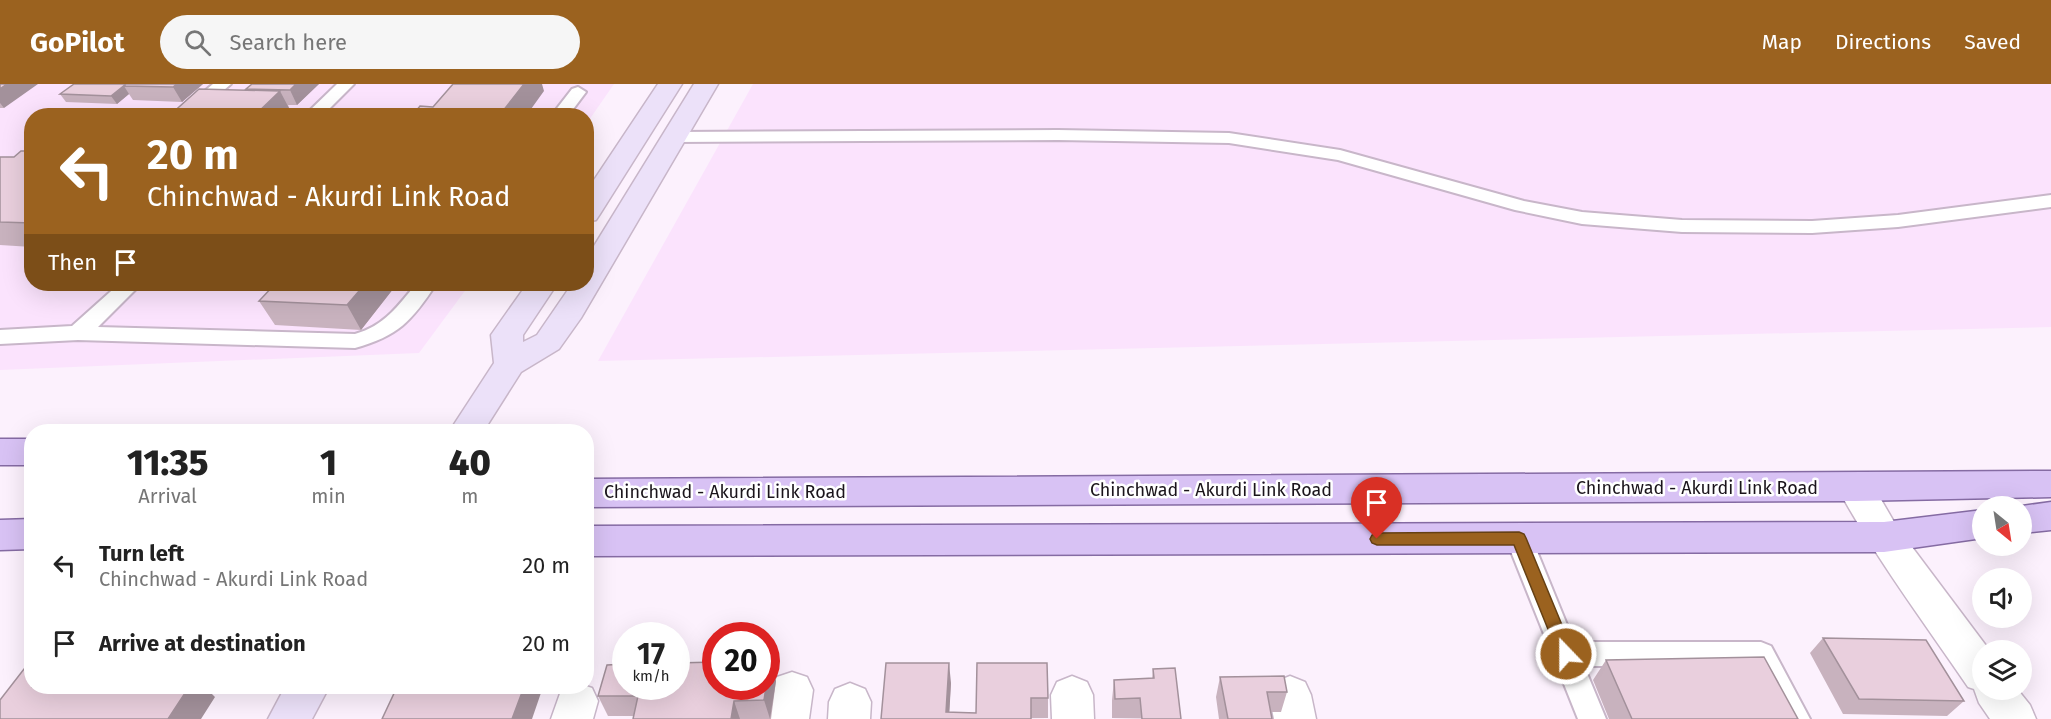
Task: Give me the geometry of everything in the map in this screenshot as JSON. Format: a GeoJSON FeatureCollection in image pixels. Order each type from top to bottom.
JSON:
{"type":"FeatureCollection","features":[{"type":"Feature","properties":{"kind":"main road"},"geometry":{"type":"LineString","coordinates":[[594,202],[670,84]]}},
{"type":"Feature","properties":{"kind":"main road"},"geometry":{"type":"LineString","coordinates":[[594,271],[706,84]]}},
{"type":"Feature","properties":{"kind":"main road"},"geometry":{"type":"LineString","coordinates":[[510,364],[507,335],[537,291]]}},
{"type":"Feature","properties":{"kind":"main road"},"geometry":{"type":"LineString","coordinates":[[471,424],[510,364],[548,342],[582,291]]}},
{"type":"Feature","properties":{"kind":"main road"},"geometry":{"type":"LineString","coordinates":[[0,452],[24,452]]}},
{"type":"Feature","properties":{"kind":"main road","name":"Chinchwad - Akurdi Link Road"},"geometry":{"type":"LineString","coordinates":[[594,493],[2051,484]]}},
{"type":"Feature","properties":{"kind":"main road"},"geometry":{"type":"LineString","coordinates":[[2032,518],[2051,516]]}},
{"type":"Feature","properties":{"kind":"main road"},"geometry":{"type":"LineString","coordinates":[[594,542],[1884,537],[1972,525]]}},
{"type":"Feature","properties":{"kind":"main road"},"geometry":{"type":"LineString","coordinates":[[0,535],[24,534]]}},
{"type":"Feature","properties":{"kind":"main road"},"geometry":{"type":"LineString","coordinates":[[289,719],[304,694]]}},
{"type":"Feature","properties":{"kind":"street"},"geometry":{"type":"LineString","coordinates":[[1855,487],[1884,537],[1972,659]]}},
{"type":"Feature","properties":{"kind":"street"},"geometry":{"type":"LineString","coordinates":[[2001,700],[2015,719]]}},
{"type":"Feature","properties":{"kind":"lane"},"geometry":{"type":"LineString","coordinates":[[193,108],[223,84]]}},
{"type":"Feature","properties":{"kind":"lane"},"geometry":{"type":"LineString","coordinates":[[320,108],[346,84]]}},
{"type":"Feature","properties":{"kind":"lane"},"geometry":{"type":"LineString","coordinates":[[565,108],[578,92]]}},
{"type":"Feature","properties":{"kind":"lane"},"geometry":{"type":"LineString","coordinates":[[674,137],[1058,135],[1229,138],[1340,155],[1522,206],[1582,218],[1682,226],[1812,227],[1898,221],[2051,201]]}},
{"type":"Feature","properties":{"kind":"lane"},"geometry":{"type":"LineString","coordinates":[[78,333],[123,291]]}},
{"type":"Feature","properties":{"kind":"lane"},"geometry":{"type":"LineString","coordinates":[[0,337],[78,333],[355,341],[377,336],[391,327],[420,291]]}},
{"type":"Feature","properties":{"kind":"lane"},"geometry":{"type":"LineString","coordinates":[[1519,538],[1592,719]]}},
{"type":"Feature","properties":{"kind":"lane"},"geometry":{"type":"LineString","coordinates":[[1566,654],[1761,654],[1796,719]]}},
{"type":"Feature","properties":{"kind":"shaded area"},"geometry":{"type":"Polygon","coordinates":[[[0,84],[614,84],[594,113],[594,108],[24,108],[24,291],[465,291],[419,353],[0,370],[0,84]]]}},
{"type":"Feature","properties":{"kind":"shaded area"},"geometry":{"type":"Polygon","coordinates":[[[753,84],[2051,84],[2051,327],[598,361],[753,84]]]}},
{"type":"Feature","properties":{"kind":"building"},"geometry":{"type":"Polygon","coordinates":[[[74,84],[126,84],[111,96],[60,94],[74,84]]]}},
{"type":"Feature","properties":{"kind":"building"},"geometry":{"type":"Polygon","coordinates":[[[126,84],[177,84],[173,87],[124,86],[126,84]]]}},
{"type":"Feature","properties":{"kind":"building"},"geometry":{"type":"Polygon","coordinates":[[[252,84],[296,84],[290,90],[246,89],[252,84]]]}},
{"type":"Feature","properties":{"kind":"building"},"geometry":{"type":"Polygon","coordinates":[[[453,84],[524,84],[505,108],[418,108],[420,106],[433,107],[453,84]]]}},
{"type":"Feature","properties":{"kind":"building"},"geometry":{"type":"Polygon","coordinates":[[[199,89],[280,91],[262,108],[178,108],[199,89]]]}},
{"type":"Feature","properties":{"kind":"building"},"geometry":{"type":"Polygon","coordinates":[[[24,151],[24,223],[0,222],[0,157],[14,157],[24,151]]]}},
{"type":"Feature","properties":{"kind":"building"},"geometry":{"type":"Polygon","coordinates":[[[268,291],[359,291],[347,305],[259,301],[268,291]]]}},
{"type":"Feature","properties":{"kind":"building"},"geometry":{"type":"Polygon","coordinates":[[[1823,638],[1926,640],[1964,701],[1859,699],[1823,638]]]}},
{"type":"Feature","properties":{"kind":"building"},"geometry":{"type":"Polygon","coordinates":[[[1764,657],[1798,719],[1632,719],[1606,660],[1764,657]]]}},
{"type":"Feature","properties":{"kind":"building"},"geometry":{"type":"Polygon","coordinates":[[[702,662],[702,700],[764,700],[734,701],[731,719],[633,719],[637,700],[690,700],[690,663],[702,662]]]}},
{"type":"Feature","properties":{"kind":"building"},"geometry":{"type":"Polygon","coordinates":[[[886,663],[949,663],[946,712],[976,713],[977,663],[1047,663],[1048,698],[1031,698],[1031,719],[881,719],[886,663]]]}},
{"type":"Feature","properties":{"kind":"building"},"geometry":{"type":"Polygon","coordinates":[[[607,665],[612,665],[612,696],[598,696],[607,665]]]}},
{"type":"Feature","properties":{"kind":"building"},"geometry":{"type":"Polygon","coordinates":[[[1175,668],[1181,719],[1142,719],[1140,698],[1115,699],[1114,680],[1154,678],[1153,669],[1175,668]]]}},
{"type":"Feature","properties":{"kind":"building"},"geometry":{"type":"Polygon","coordinates":[[[24,669],[24,694],[184,694],[168,719],[0,719],[0,700],[24,669]]]}},
{"type":"Feature","properties":{"kind":"building"},"geometry":{"type":"Polygon","coordinates":[[[1284,676],[1287,692],[1267,692],[1272,719],[1228,719],[1220,677],[1284,676]]]}},
{"type":"Feature","properties":{"kind":"building"},"geometry":{"type":"Polygon","coordinates":[[[394,694],[521,694],[512,719],[382,719],[394,694]]]}},
{"type":"Feature","properties":{"kind":"route"},"geometry":{"type":"LineString","coordinates":[[1377,539],[1519,538],[1566,654]]}}]}
